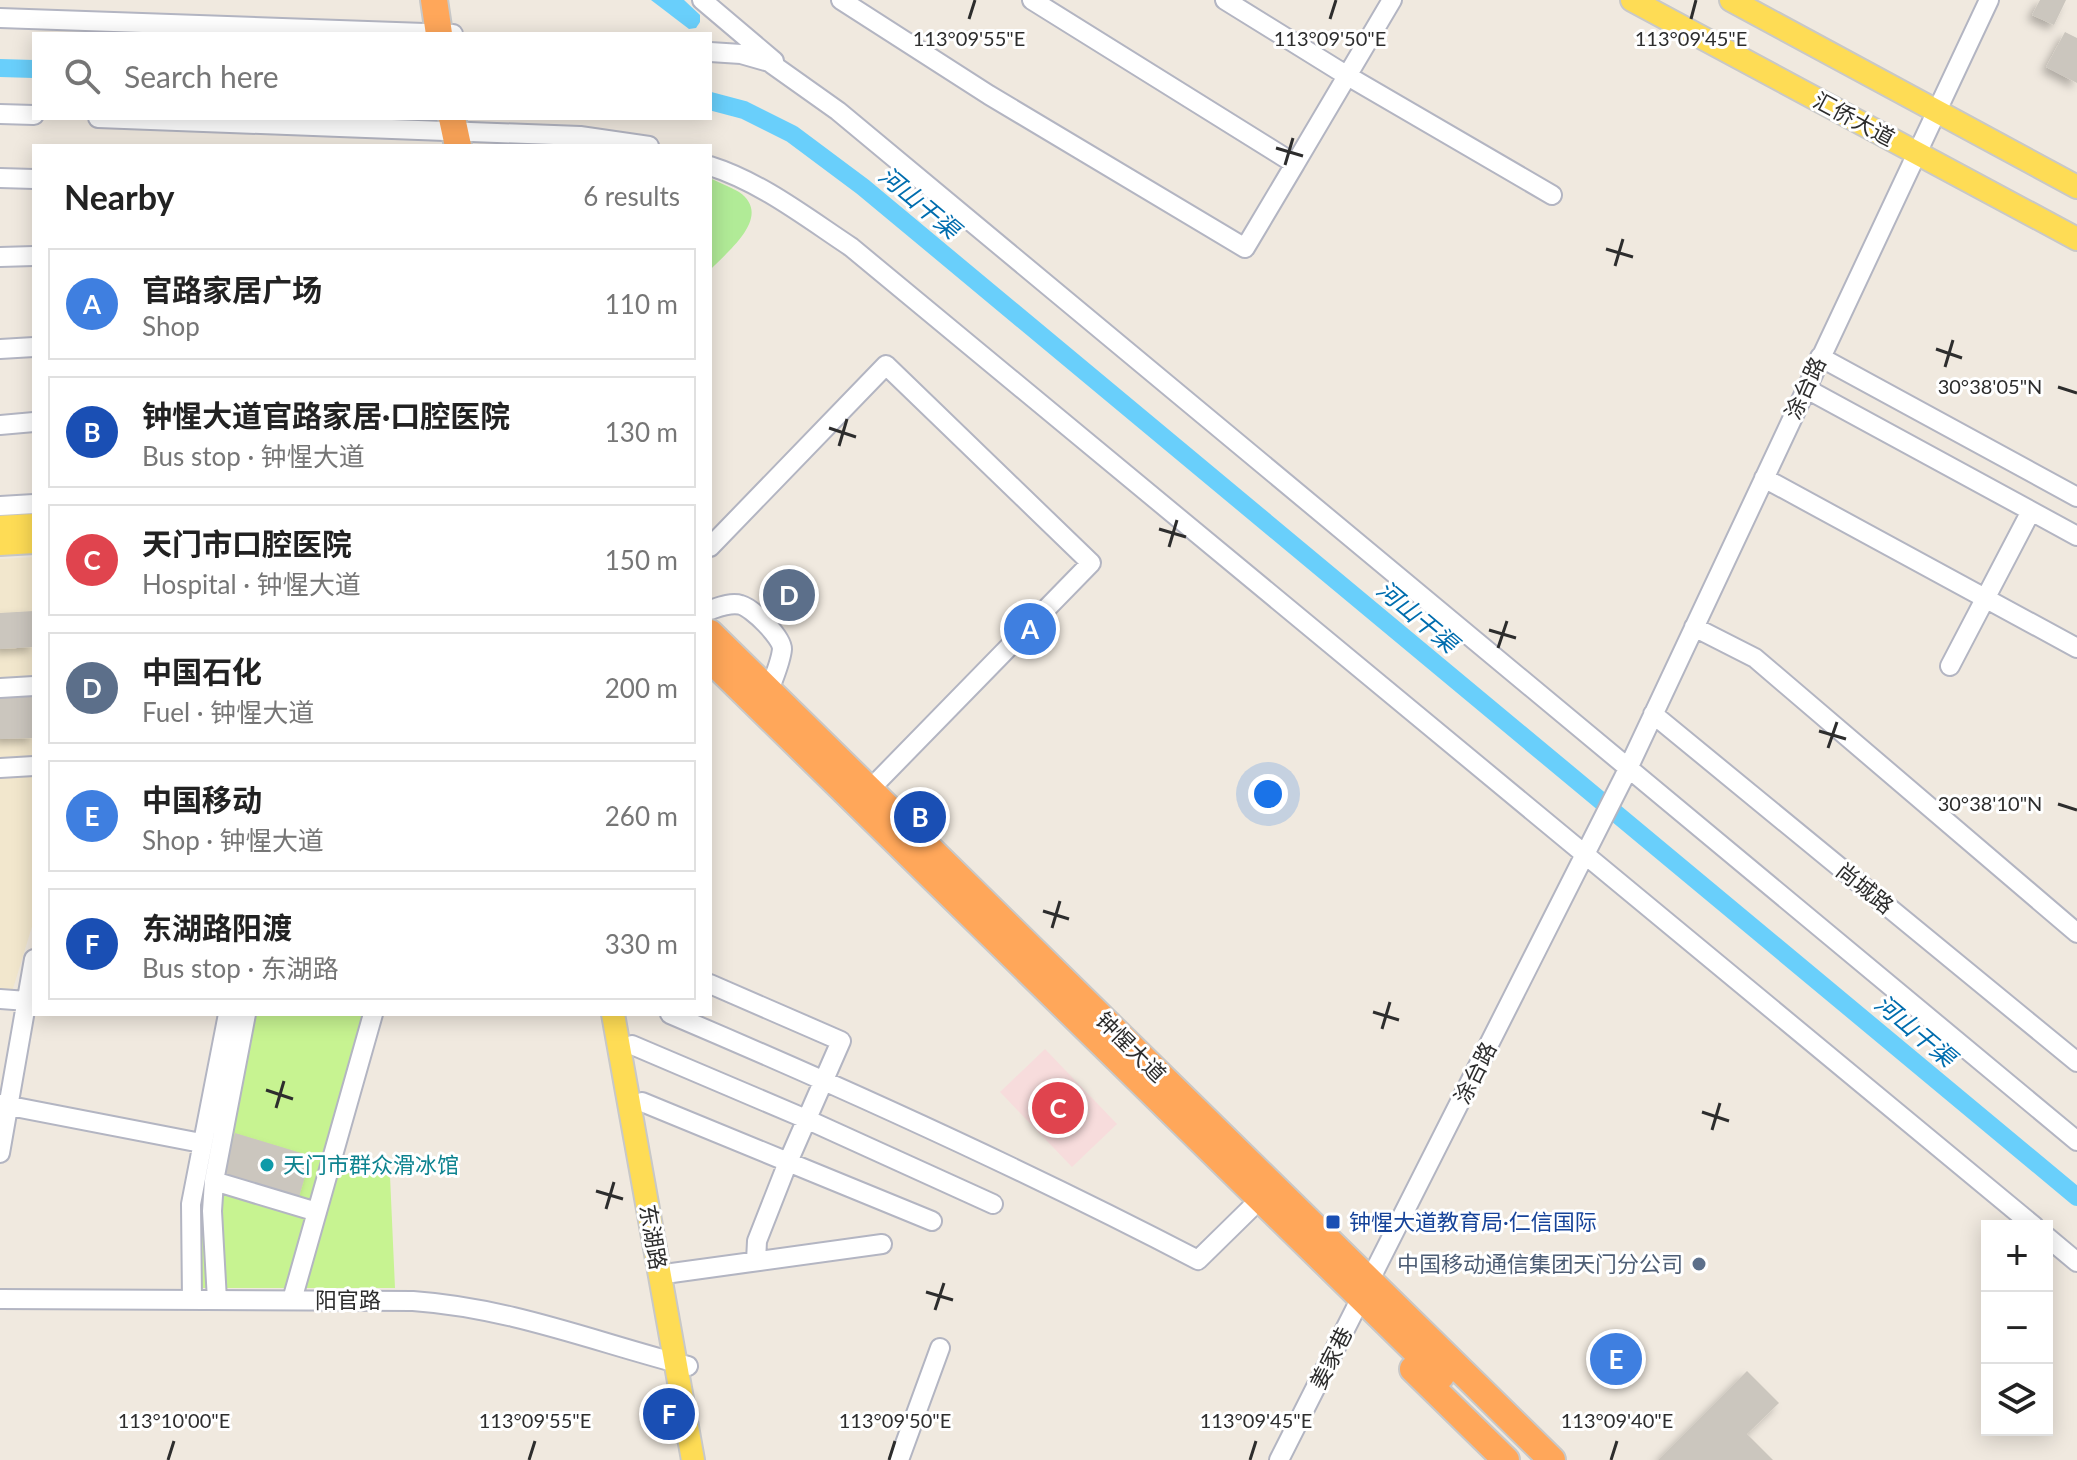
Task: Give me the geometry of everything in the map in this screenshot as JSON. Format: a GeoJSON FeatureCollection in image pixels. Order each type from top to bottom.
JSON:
{"type":"FeatureCollection","features":[{"type":"Feature","properties":{"kind":"highway"},"geometry":{"type":"LineString","coordinates":[[434,0],[439,32]]}},
{"type":"Feature","properties":{"kind":"highway","name":"钟惺大道"},"geometry":{"type":"LineString","coordinates":[[712,635],[1366,1291],[1527,1460]]}},
{"type":"Feature","properties":{"kind":"highway","name":"钟惺大道"},"geometry":{"type":"LineString","coordinates":[[712,662],[969,923],[1552,1460]]}},
{"type":"Feature","properties":{"kind":"highway"},"geometry":{"type":"LineString","coordinates":[[769,691],[817,719],[879,780],[1366,1291],[1506,1460]]}},
{"type":"Feature","properties":{"kind":"highway"},"geometry":{"type":"LineString","coordinates":[[969,923],[1250,1209],[1366,1291],[1572,1460]]}},
{"type":"Feature","properties":{"kind":"main road","name":"汇侨大道"},"geometry":{"type":"LineString","coordinates":[[1632,0],[2077,239]]}},
{"type":"Feature","properties":{"kind":"main road","name":"汇侨大道"},"geometry":{"type":"LineString","coordinates":[[1731,0],[2077,187]]}},
{"type":"Feature","properties":{"kind":"main road"},"geometry":{"type":"LineString","coordinates":[[0,527],[32,525]]}},
{"type":"Feature","properties":{"kind":"main road"},"geometry":{"type":"LineString","coordinates":[[0,544],[32,542]]}},
{"type":"Feature","properties":{"kind":"main road","name":"东湖路"},"geometry":{"type":"LineString","coordinates":[[613,1016],[682,1365],[704,1460]]}},
{"type":"Feature","properties":{"kind":"main road","name":"东湖路"},"geometry":{"type":"LineString","coordinates":[[627,1016],[672,1273],[693,1460]]}},
{"type":"Feature","properties":{"kind":"street"},"geometry":{"type":"LineString","coordinates":[[702,0],[1626,773],[2077,1141]]}},
{"type":"Feature","properties":{"kind":"street"},"geometry":{"type":"LineString","coordinates":[[841,0],[989,95],[1245,248],[1392,0]]}},
{"type":"Feature","properties":{"kind":"street"},"geometry":{"type":"LineString","coordinates":[[1032,0],[1295,164]]}},
{"type":"Feature","properties":{"kind":"street"},"geometry":{"type":"LineString","coordinates":[[1225,0],[1346,75],[1552,195]]}},
{"type":"Feature","properties":{"kind":"street","name":"涂台路"},"geometry":{"type":"LineString","coordinates":[[1366,1291],[1626,773],[1989,0]]}},
{"type":"Feature","properties":{"kind":"street"},"geometry":{"type":"LineString","coordinates":[[0,18],[384,32]]}},
{"type":"Feature","properties":{"kind":"street"},"geometry":{"type":"LineString","coordinates":[[712,52],[741,54],[769,62],[794,78]]}},
{"type":"Feature","properties":{"kind":"street"},"geometry":{"type":"LineString","coordinates":[[0,114],[32,115]]}},
{"type":"Feature","properties":{"kind":"street"},"geometry":{"type":"LineString","coordinates":[[153,120],[580,136],[635,144]]}},
{"type":"Feature","properties":{"kind":"street"},"geometry":{"type":"LineString","coordinates":[[712,167],[724,170],[793,209],[851,247],[1588,851],[2027,1220]]}},
{"type":"Feature","properties":{"kind":"street"},"geometry":{"type":"LineString","coordinates":[[0,178],[32,179]]}},
{"type":"Feature","properties":{"kind":"street"},"geometry":{"type":"LineString","coordinates":[[0,257],[32,256]]}},
{"type":"Feature","properties":{"kind":"street"},"geometry":{"type":"LineString","coordinates":[[0,349],[32,347]]}},
{"type":"Feature","properties":{"kind":"street"},"geometry":{"type":"LineString","coordinates":[[1820,357],[2077,497]]}},
{"type":"Feature","properties":{"kind":"street"},"geometry":{"type":"LineString","coordinates":[[712,545],[886,365],[1091,563],[879,780]]}},
{"type":"Feature","properties":{"kind":"street"},"geometry":{"type":"LineString","coordinates":[[1805,388],[2077,536]]}},
{"type":"Feature","properties":{"kind":"street"},"geometry":{"type":"LineString","coordinates":[[0,425],[32,422]]}},
{"type":"Feature","properties":{"kind":"street"},"geometry":{"type":"LineString","coordinates":[[1764,478],[2077,648]]}},
{"type":"Feature","properties":{"kind":"street"},"geometry":{"type":"LineString","coordinates":[[0,506],[32,504]]}},
{"type":"Feature","properties":{"kind":"street"},"geometry":{"type":"LineString","coordinates":[[1950,666],[2031,511]]}},
{"type":"Feature","properties":{"kind":"street"},"geometry":{"type":"LineString","coordinates":[[712,609],[730,604],[741,605],[780,640],[782,650],[769,691]]}},
{"type":"Feature","properties":{"kind":"street"},"geometry":{"type":"LineString","coordinates":[[1694,627],[1755,658],[2077,933]]}},
{"type":"Feature","properties":{"kind":"street"},"geometry":{"type":"LineString","coordinates":[[0,688],[32,686]]}},
{"type":"Feature","properties":{"kind":"street","name":"尚城路"},"geometry":{"type":"LineString","coordinates":[[1653,714],[2077,1062]]}},
{"type":"Feature","properties":{"kind":"street"},"geometry":{"type":"LineString","coordinates":[[0,768],[32,766]]}},
{"type":"Feature","properties":{"kind":"street"},"geometry":{"type":"LineString","coordinates":[[0,1153],[4,1104],[32,971]]}},
{"type":"Feature","properties":{"kind":"street"},"geometry":{"type":"LineString","coordinates":[[712,985],[841,1041],[757,1241],[756,1261]]}},
{"type":"Feature","properties":{"kind":"street"},"geometry":{"type":"LineString","coordinates":[[0,999],[27,1001]]}},
{"type":"Feature","properties":{"kind":"street"},"geometry":{"type":"LineString","coordinates":[[192,1300],[191,1204],[228,1016]]}},
{"type":"Feature","properties":{"kind":"street"},"geometry":{"type":"LineString","coordinates":[[217,1300],[212,1211],[214,1181],[246,1016]]}},
{"type":"Feature","properties":{"kind":"street"},"geometry":{"type":"LineString","coordinates":[[292,1300],[372,1016]]}},
{"type":"Feature","properties":{"kind":"street"},"geometry":{"type":"LineString","coordinates":[[675,1016],[824,1079],[1061,1189],[1198,1260],[1250,1209]]}},
{"type":"Feature","properties":{"kind":"street"},"geometry":{"type":"LineString","coordinates":[[632,1045],[806,1119],[993,1204]]}},
{"type":"Feature","properties":{"kind":"street"},"geometry":{"type":"LineString","coordinates":[[642,1102],[932,1221]]}},
{"type":"Feature","properties":{"kind":"street"},"geometry":{"type":"LineString","coordinates":[[4,1104],[201,1143]]}},
{"type":"Feature","properties":{"kind":"street"},"geometry":{"type":"LineString","coordinates":[[214,1181],[317,1212]]}},
{"type":"Feature","properties":{"kind":"street"},"geometry":{"type":"LineString","coordinates":[[2053,1242],[2077,1262]]}},
{"type":"Feature","properties":{"kind":"street"},"geometry":{"type":"LineString","coordinates":[[672,1273],[882,1244]]}},
{"type":"Feature","properties":{"kind":"street","name":"姜家巷"},"geometry":{"type":"LineString","coordinates":[[1279,1460],[1366,1291]]}},
{"type":"Feature","properties":{"kind":"street","name":"阳官路"},"geometry":{"type":"LineString","coordinates":[[0,1299],[413,1301],[455,1304],[535,1320],[682,1365]]}},
{"type":"Feature","properties":{"kind":"street"},"geometry":{"type":"LineString","coordinates":[[899,1460],[940,1348]]}},
{"type":"Feature","properties":{"kind":"shaded area"},"geometry":{"type":"Polygon","coordinates":[[[32,557],[32,927],[12,992],[0,991],[0,559],[32,557]]]}},
{"type":"Feature","properties":{"kind":"shaded area"},"geometry":{"type":"Polygon","coordinates":[[[1045,1049],[1117,1124],[1072,1167],[1000,1092],[1045,1049]]]}},
{"type":"Feature","properties":{"kind":"green space"},"geometry":{"type":"Polygon","coordinates":[[[712,179],[739,192],[752,212],[750,222],[736,244],[712,268],[712,179]]]}},
{"type":"Feature","properties":{"kind":"green space"},"geometry":{"type":"Polygon","coordinates":[[[231,1016],[373,1016],[333,1160],[390,1176],[395,1288],[196,1288],[193,1233],[231,1016]]]}},
{"type":"Feature","properties":{"kind":"water"},"geometry":{"type":"Polygon","coordinates":[[[651,0],[684,0],[700,15],[700,22],[696,28],[689,29],[651,0]]]}},
{"type":"Feature","properties":{"kind":"building"},"geometry":{"type":"Polygon","coordinates":[[[2040,0],[2066,0],[2054,25],[2032,15],[2040,0]]]}},
{"type":"Feature","properties":{"kind":"building"},"geometry":{"type":"Polygon","coordinates":[[[2065,32],[2077,38],[2077,83],[2046,67],[2065,32]]]}},
{"type":"Feature","properties":{"kind":"building"},"geometry":{"type":"Polygon","coordinates":[[[32,611],[32,647],[0,649],[0,613],[32,611]]]}},
{"type":"Feature","properties":{"kind":"building"},"geometry":{"type":"Polygon","coordinates":[[[32,693],[32,738],[0,739],[0,694],[32,693]]]}},
{"type":"Feature","properties":{"kind":"building","name":"天门市群众滑冰馆"},"geometry":{"type":"Polygon","coordinates":[[[235,1133],[311,1156],[299,1197],[223,1174],[235,1133]]]}},
{"type":"Feature","properties":{"kind":"building"},"geometry":{"type":"Polygon","coordinates":[[[1747,1371],[1779,1403],[1747,1434],[1773,1460],[1658,1460],[1747,1371]]]}},
{"type":"Feature","properties":{"kind":"waterway","name":"河山干渠"},"geometry":{"type":"LineString","coordinates":[[0,68],[32,69]]}},
{"type":"Feature","properties":{"kind":"waterway","name":"河山干渠"},"geometry":{"type":"LineString","coordinates":[[712,102],[744,110],[792,134],[863,187],[2077,1197]]}},
{"type":"Feature","properties":{"kind":"place","name":"中国石化"},"geometry":{"type":"Point","coordinates":[789,595]}},
{"type":"Feature","properties":{"kind":"place","name":"官路家居广场"},"geometry":{"type":"Point","coordinates":[1030,629]}},
{"type":"Feature","properties":{"kind":"place","name":"钟惺大道官路家居·口腔医院"},"geometry":{"type":"Point","coordinates":[920,817]}},
{"type":"Feature","properties":{"kind":"place","name":"天门市口腔医院"},"geometry":{"type":"Point","coordinates":[1058,1108]}},
{"type":"Feature","properties":{"kind":"place","name":"天门市群众滑冰馆"},"geometry":{"type":"Point","coordinates":[267,1165]}},
{"type":"Feature","properties":{"kind":"place","name":"钟惺大道教育局·仁信国际"},"geometry":{"type":"Point","coordinates":[1333,1222]}},
{"type":"Feature","properties":{"kind":"place","name":"中国移动通信集团天门分公司"},"geometry":{"type":"Point","coordinates":[1699,1264]}},
{"type":"Feature","properties":{"kind":"place","name":"中国移动"},"geometry":{"type":"Point","coordinates":[1616,1359]}},
{"type":"Feature","properties":{"kind":"place","name":"东湖路阳渡"},"geometry":{"type":"Point","coordinates":[669,1414]}}]}
